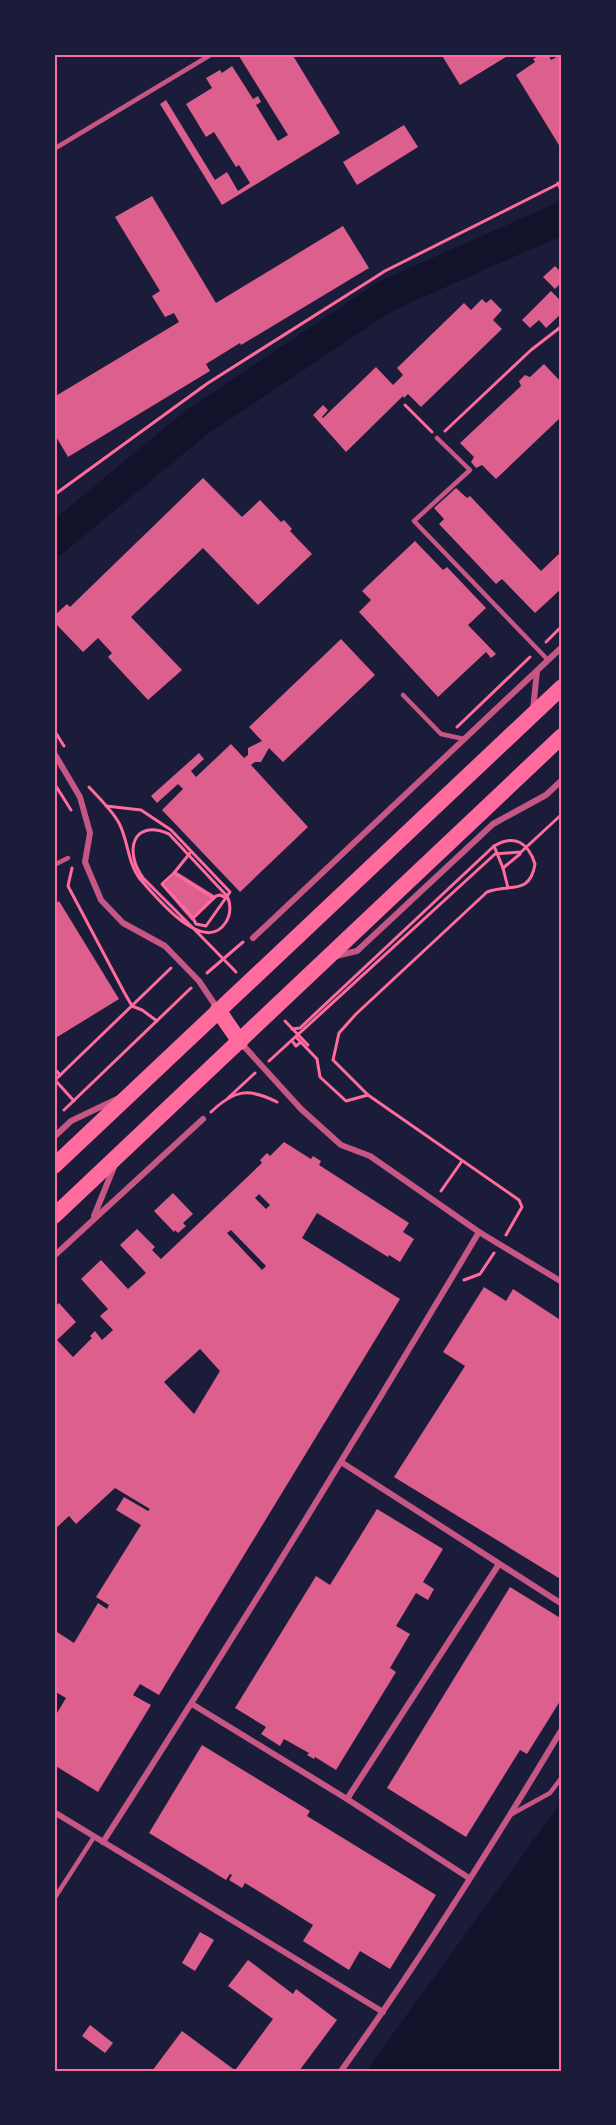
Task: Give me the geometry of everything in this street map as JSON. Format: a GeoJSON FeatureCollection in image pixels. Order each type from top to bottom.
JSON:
{"type":"FeatureCollection","features":[{"type":"Feature","properties":{"kind":"highway"},"geometry":{"type":"LineString","coordinates":[[54,1166],[562,687]]}},
{"type":"Feature","properties":{"kind":"highway"},"geometry":{"type":"LineString","coordinates":[[54,1216],[562,736]]}},
{"type":"Feature","properties":{"kind":"highway"},"geometry":{"type":"LineString","coordinates":[[218,1010],[240,1042]]}},
{"type":"Feature","properties":{"kind":"street"},"geometry":{"type":"LineString","coordinates":[[253,938],[562,646]]}},
{"type":"Feature","properties":{"kind":"street"},"geometry":{"type":"LineString","coordinates":[[533,715],[537,670]]}},
{"type":"Feature","properties":{"kind":"street"},"geometry":{"type":"LineString","coordinates":[[54,753],[80,797],[90,832],[85,862],[101,900],[123,923],[165,946],[198,981],[218,1010]]}},
{"type":"Feature","properties":{"kind":"street"},"geometry":{"type":"LineString","coordinates":[[330,957],[357,951],[493,824],[546,795],[562,780]]}},
{"type":"Feature","properties":{"kind":"street"},"geometry":{"type":"LineString","coordinates":[[240,1042],[301,1109],[341,1145],[370,1156],[479,1232],[562,1282]]}},
{"type":"Feature","properties":{"kind":"street"},"geometry":{"type":"LineString","coordinates":[[54,1137],[71,1121],[134,1090]]}},
{"type":"Feature","properties":{"kind":"street"},"geometry":{"type":"LineString","coordinates":[[54,1256],[203,1119]]}},
{"type":"Feature","properties":{"kind":"street"},"geometry":{"type":"LineString","coordinates":[[93,1219],[120,1153]]}},
{"type":"Feature","properties":{"kind":"street"},"geometry":{"type":"LineString","coordinates":[[103,1842],[192,1704],[479,1232]]}},
{"type":"Feature","properties":{"kind":"street"},"geometry":{"type":"LineString","coordinates":[[341,1462],[562,1604]]}},
{"type":"Feature","properties":{"kind":"street"},"geometry":{"type":"LineString","coordinates":[[347,1799],[499,1564]]}},
{"type":"Feature","properties":{"kind":"street"},"geometry":{"type":"LineString","coordinates":[[192,1704],[347,1799],[469,1878]]}},
{"type":"Feature","properties":{"kind":"street"},"geometry":{"type":"LineString","coordinates":[[341,2071],[383,2012],[562,1730]]}},
{"type":"Feature","properties":{"kind":"street"},"geometry":{"type":"LineString","coordinates":[[54,1812],[383,2012]]}},
{"type":"Feature","properties":{"kind":"lane"},"geometry":{"type":"LineString","coordinates":[[198,54],[202,61]]}},
{"type":"Feature","properties":{"kind":"lane"},"geometry":{"type":"LineString","coordinates":[[54,150],[212,54]]}},
{"type":"Feature","properties":{"kind":"lane"},"geometry":{"type":"LineString","coordinates":[[437,438],[470,470],[414,521],[548,660]]}},
{"type":"Feature","properties":{"kind":"lane"},"geometry":{"type":"LineString","coordinates":[[402,695],[441,734],[464,739]]}},
{"type":"Feature","properties":{"kind":"lane"},"geometry":{"type":"LineString","coordinates":[[54,865],[71,858]]}},
{"type":"Feature","properties":{"kind":"lane"},"geometry":{"type":"LineString","coordinates":[[510,1815],[550,1793],[562,1777]]}},
{"type":"Feature","properties":{"kind":"lane"},"geometry":{"type":"LineString","coordinates":[[54,1899],[94,1837]]}},
{"type":"Feature","properties":{"kind":"path"},"geometry":{"type":"LineString","coordinates":[[54,495],[208,383],[385,271],[560,182],[562,193]]}},
{"type":"Feature","properties":{"kind":"path"},"geometry":{"type":"LineString","coordinates":[[405,405],[437,438],[531,350],[562,326]]}},
{"type":"Feature","properties":{"kind":"path"},"geometry":{"type":"LineString","coordinates":[[447,736],[562,627]]}},
{"type":"Feature","properties":{"kind":"path"},"geometry":{"type":"LineString","coordinates":[[54,783],[72,812]]}},
{"type":"Feature","properties":{"kind":"path"},"geometry":{"type":"LineString","coordinates":[[89,788],[118,822],[138,876],[181,922],[193,929],[206,933],[218,930],[227,921],[229,900],[169,834],[158,829],[141,832],[132,852],[137,870],[155,892],[197,932],[237,972]]}},
{"type":"Feature","properties":{"kind":"path"},"geometry":{"type":"LineString","coordinates":[[105,806],[141,810],[171,830],[230,892],[206,926],[196,924],[162,884],[191,852]]}},
{"type":"Feature","properties":{"kind":"path"},"geometry":{"type":"LineString","coordinates":[[503,868],[562,814]]}},
{"type":"Feature","properties":{"kind":"path"},"geometry":{"type":"LineString","coordinates":[[292,1029],[300,1029],[494,846],[503,841],[519,842],[526,846],[535,864],[534,872],[529,880],[521,886],[487,892],[356,1014],[339,1033],[333,1060],[368,1095],[462,1161],[434,1202]]}},
{"type":"Feature","properties":{"kind":"path"},"geometry":{"type":"LineString","coordinates":[[494,846],[508,888]]}},
{"type":"Feature","properties":{"kind":"path"},"geometry":{"type":"LineString","coordinates":[[301,1042],[296,1046],[292,1043],[495,854],[521,852]]}},
{"type":"Feature","properties":{"kind":"path"},"geometry":{"type":"LineString","coordinates":[[71,858],[68,886],[132,1006],[142,1010],[158,1022]]}},
{"type":"Feature","properties":{"kind":"path"},"geometry":{"type":"LineString","coordinates":[[174,873],[214,898]]}},
{"type":"Feature","properties":{"kind":"path"},"geometry":{"type":"LineString","coordinates":[[197,932],[207,934],[212,932],[222,926],[226,920],[230,906],[223,888]]}},
{"type":"Feature","properties":{"kind":"path"},"geometry":{"type":"LineString","coordinates":[[193,918],[220,895],[229,900]]}},
{"type":"Feature","properties":{"kind":"path"},"geometry":{"type":"LineString","coordinates":[[61,1114],[198,981],[242,942],[253,938]]}},
{"type":"Feature","properties":{"kind":"path"},"geometry":{"type":"LineString","coordinates":[[74,1101],[54,1080],[179,960]]}},
{"type":"Feature","properties":{"kind":"path"},"geometry":{"type":"LineString","coordinates":[[284,1021],[317,1059],[320,1077],[346,1101],[368,1095]]}},
{"type":"Feature","properties":{"kind":"path"},"geometry":{"type":"LineString","coordinates":[[298,1037],[308,1045]]}},
{"type":"Feature","properties":{"kind":"path"},"geometry":{"type":"LineString","coordinates":[[203,1119],[298,1037]]}},
{"type":"Feature","properties":{"kind":"path"},"geometry":{"type":"LineString","coordinates":[[54,1068],[60,1075]]}},
{"type":"Feature","properties":{"kind":"path"},"geometry":{"type":"LineString","coordinates":[[228,1098],[241,1093],[259,1093],[280,1103]]}},
{"type":"Feature","properties":{"kind":"shaded area"},"geometry":{"type":"Polygon","coordinates":[[[562,1801],[562,2071],[366,2071],[562,1801]]]}},
{"type":"Feature","properties":{"kind":"building"},"geometry":{"type":"Polygon","coordinates":[[[243,54],[292,54],[340,133],[222,205],[160,104],[166,100],[215,180],[227,172],[238,191],[250,183],[239,165],[236,167],[214,132],[206,137],[186,104],[212,88],[206,78],[220,70],[222,73],[232,66],[253,99],[258,96],[261,102],[256,105],[278,141],[288,135],[239,56],[243,54]]]}},
{"type":"Feature","properties":{"kind":"building"},"geometry":{"type":"Polygon","coordinates":[[[441,54],[511,54],[460,85],[441,54]]]}},
{"type":"Feature","properties":{"kind":"building"},"geometry":{"type":"Polygon","coordinates":[[[541,54],[548,54],[551,60],[562,54],[562,150],[516,75],[535,62],[533,59],[541,54]]]}},
{"type":"Feature","properties":{"kind":"building"},"geometry":{"type":"Polygon","coordinates":[[[404,125],[418,147],[357,185],[343,162],[404,125]]]}},
{"type":"Feature","properties":{"kind":"building"},"geometry":{"type":"Polygon","coordinates":[[[152,196],[216,303],[343,226],[369,268],[206,364],[210,371],[68,457],[54,433],[54,397],[179,322],[174,313],[165,317],[152,296],[160,291],[115,217],[152,196]]]}},
{"type":"Feature","properties":{"kind":"building"},"geometry":{"type":"Polygon","coordinates":[[[555,266],[562,273],[562,282],[555,289],[543,277],[555,266]]]}},
{"type":"Feature","properties":{"kind":"building"},"geometry":{"type":"Polygon","coordinates":[[[551,291],[562,302],[562,313],[546,328],[539,320],[530,328],[522,320],[551,291]]]}},
{"type":"Feature","properties":{"kind":"building"},"geometry":{"type":"Polygon","coordinates":[[[482,299],[486,303],[491,299],[502,310],[493,320],[502,329],[421,407],[408,394],[404,398],[403,396],[346,452],[313,415],[323,405],[328,410],[323,418],[376,367],[393,385],[403,375],[397,368],[464,303],[471,310],[482,299]]]}},
{"type":"Feature","properties":{"kind":"building"},"geometry":{"type":"Polygon","coordinates":[[[544,364],[562,383],[562,422],[559,419],[496,479],[482,465],[476,468],[471,462],[474,457],[460,443],[521,386],[519,381],[525,375],[530,377],[544,364]]]}},
{"type":"Feature","properties":{"kind":"building"},"geometry":{"type":"Polygon","coordinates":[[[203,478],[242,517],[260,500],[281,522],[284,520],[292,529],[290,531],[312,554],[258,605],[203,548],[131,617],[182,670],[148,700],[108,657],[112,653],[98,638],[83,652],[54,622],[54,616],[67,604],[70,607],[203,478]]]}},
{"type":"Feature","properties":{"kind":"building"},"geometry":{"type":"Polygon","coordinates":[[[456,488],[467,498],[470,496],[541,571],[562,551],[562,588],[535,613],[502,579],[496,584],[439,524],[444,519],[434,508],[456,488]]]}},
{"type":"Feature","properties":{"kind":"building"},"geometry":{"type":"Polygon","coordinates":[[[415,541],[443,570],[447,567],[486,608],[468,625],[496,654],[491,658],[486,652],[438,697],[359,612],[371,600],[362,591],[415,541]]]}},
{"type":"Feature","properties":{"kind":"building"},"geometry":{"type":"Polygon","coordinates":[[[341,639],[375,675],[283,762],[269,748],[261,762],[251,765],[308,827],[240,892],[162,810],[183,789],[178,784],[157,803],[151,796],[199,753],[204,759],[191,771],[196,777],[231,744],[244,758],[248,755],[248,748],[262,741],[249,727],[341,639]]]}},
{"type":"Feature","properties":{"kind":"building"},"geometry":{"type":"Polygon","coordinates":[[[177,872],[217,897],[192,921],[162,886],[177,872]]]}},
{"type":"Feature","properties":{"kind":"building"},"geometry":{"type":"Polygon","coordinates":[[[59,901],[119,999],[54,1039],[54,904],[59,901]]]}},
{"type":"Feature","properties":{"kind":"building"},"geometry":{"type":"Polygon","coordinates":[[[284,1142],[311,1159],[313,1156],[321,1161],[319,1165],[409,1223],[403,1232],[414,1239],[400,1262],[317,1213],[302,1238],[400,1299],[159,1695],[140,1684],[133,1695],[151,1705],[98,1792],[54,1765],[54,1718],[66,1698],[54,1691],[54,1630],[74,1643],[98,1603],[107,1609],[109,1605],[96,1597],[141,1525],[116,1510],[124,1497],[148,1511],[150,1509],[115,1488],[76,1524],[69,1516],[54,1530],[54,1307],[59,1303],[76,1322],[57,1340],[73,1357],[92,1338],[90,1336],[95,1331],[102,1340],[113,1330],[100,1316],[108,1309],[81,1279],[101,1260],[128,1289],[146,1273],[120,1245],[137,1229],[155,1247],[152,1250],[161,1259],[262,1163],[260,1160],[267,1153],[270,1156],[284,1142]],[[259,1194],[255,1198],[266,1209],[270,1205],[259,1194]],[[231,1230],[227,1233],[262,1270],[266,1266],[231,1230]],[[200,1349],[164,1382],[194,1414],[220,1371],[200,1349]]]}},
{"type":"Feature","properties":{"kind":"building"},"geometry":{"type":"Polygon","coordinates":[[[173,1193],[193,1214],[183,1223],[186,1226],[178,1233],[175,1230],[174,1232],[154,1211],[173,1193]]]}},
{"type":"Feature","properties":{"kind":"building"},"geometry":{"type":"Polygon","coordinates":[[[484,1287],[506,1301],[513,1289],[562,1321],[562,1580],[394,1477],[465,1366],[443,1352],[484,1287]]]}},
{"type":"Feature","properties":{"kind":"building"},"geometry":{"type":"Polygon","coordinates":[[[377,1509],[443,1549],[423,1582],[434,1589],[428,1600],[416,1593],[396,1626],[410,1634],[390,1668],[396,1672],[336,1770],[315,1757],[314,1759],[307,1755],[309,1753],[284,1739],[280,1746],[261,1734],[266,1727],[235,1708],[316,1576],[330,1585],[377,1509]]]}},
{"type":"Feature","properties":{"kind":"building"},"geometry":{"type":"Polygon","coordinates":[[[510,1587],[562,1619],[562,1698],[527,1754],[520,1750],[466,1837],[387,1788],[510,1587]]]}},
{"type":"Feature","properties":{"kind":"building"},"geometry":{"type":"Polygon","coordinates":[[[202,1745],[310,1811],[307,1816],[436,1895],[390,1969],[360,1951],[349,1970],[303,1941],[313,1925],[245,1883],[242,1888],[229,1880],[232,1875],[230,1874],[226,1880],[149,1833],[202,1745]]]}},
{"type":"Feature","properties":{"kind":"building"},"geometry":{"type":"Polygon","coordinates":[[[200,1932],[214,1940],[195,1971],[182,1963],[200,1932]]]}},
{"type":"Feature","properties":{"kind":"building"},"geometry":{"type":"Polygon","coordinates":[[[248,1960],[293,1994],[296,1989],[337,2020],[299,2071],[238,2071],[236,2069],[273,2019],[228,1986],[248,1960]]]}},
{"type":"Feature","properties":{"kind":"building"},"geometry":{"type":"Polygon","coordinates":[[[90,2025],[113,2043],[105,2053],[82,2036],[90,2025]]]}},
{"type":"Feature","properties":{"kind":"building"},"geometry":{"type":"Polygon","coordinates":[[[182,2031],[236,2071],[152,2071],[182,2031]]]}},
{"type":"Feature","properties":{"kind":"waterway"},"geometry":{"type":"LineString","coordinates":[[54,540],[197,422],[386,296],[562,218]]}}]}
